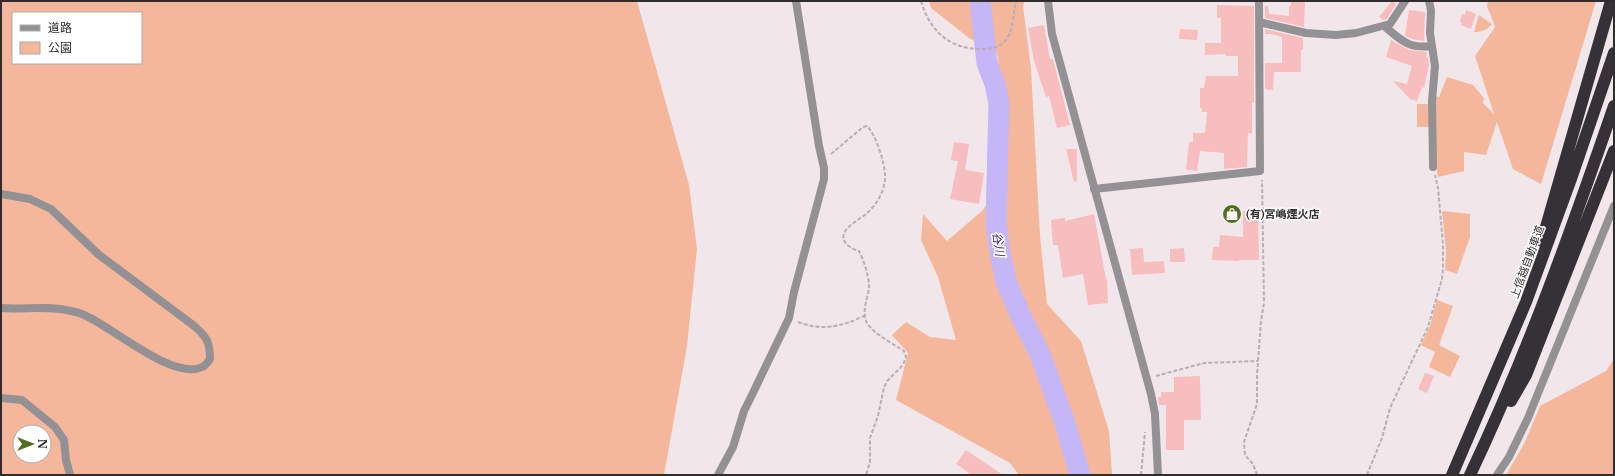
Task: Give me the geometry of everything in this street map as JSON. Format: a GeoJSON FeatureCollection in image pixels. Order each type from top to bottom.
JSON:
{"type":"FeatureCollection","features":[{"type":"Feature","properties":{"kind":"highway"},"geometry":{"type":"LineString","coordinates":[[1526,302],[1544,232],[1611,1]]}},
{"type":"Feature","properties":{"kind":"highway","name":"上信越自動車道"},"geometry":{"type":"LineString","coordinates":[[1452,475],[1526,302],[1572,179],[1614,52]]}},
{"type":"Feature","properties":{"kind":"highway"},"geometry":{"type":"LineString","coordinates":[[1521,373],[1614,106]]}},
{"type":"Feature","properties":{"kind":"highway"},"geometry":{"type":"LineString","coordinates":[[1470,475],[1521,373],[1614,151]]}},
{"type":"Feature","properties":{"kind":"street"},"geometry":{"type":"LineString","coordinates":[[718,475],[733,447],[750,397],[789,318],[794,292],[824,178],[796,1]]}},
{"type":"Feature","properties":{"kind":"street"},"geometry":{"type":"LineString","coordinates":[[1048,1],[1052,34],[1147,378],[1155,414],[1158,475]]}},
{"type":"Feature","properties":{"kind":"street"},"geometry":{"type":"LineString","coordinates":[[1094,189],[1260,171],[1259,1]]}},
{"type":"Feature","properties":{"kind":"street"},"geometry":{"type":"LineString","coordinates":[[1259,22],[1306,33],[1345,35],[1390,24],[1405,1]]}},
{"type":"Feature","properties":{"kind":"street"},"geometry":{"type":"LineString","coordinates":[[1429,1],[1431,10],[1430,33],[1435,66],[1432,101],[1433,166]]}},
{"type":"Feature","properties":{"kind":"street"},"geometry":{"type":"LineString","coordinates":[[1384,26],[1408,45],[1424,47],[1432,46]]}},
{"type":"Feature","properties":{"kind":"street"},"geometry":{"type":"LineString","coordinates":[[1,194],[30,199],[51,210],[98,254],[206,336],[210,348],[210,359],[202,367],[194,369],[181,368],[146,353],[88,317],[71,311],[53,307],[1,308]]}},
{"type":"Feature","properties":{"kind":"street"},"geometry":{"type":"LineString","coordinates":[[1497,475],[1509,457],[1528,418],[1614,206]]}},
{"type":"Feature","properties":{"kind":"street"},"geometry":{"type":"LineString","coordinates":[[1,398],[22,400],[55,427],[64,440],[66,460],[70,475]]}},
{"type":"Feature","properties":{"kind":"path"},"geometry":{"type":"LineString","coordinates":[[921,1],[929,21],[936,30],[956,46],[990,49],[1001,45],[1008,38],[1011,32],[1016,1]]}},
{"type":"Feature","properties":{"kind":"path"},"geometry":{"type":"LineString","coordinates":[[822,158],[832,153],[863,127],[867,126],[871,130],[878,149],[885,175],[883,189],[873,208],[846,230],[844,235],[844,240],[847,245],[853,250],[859,251],[869,282],[864,316],[872,329],[904,351],[906,357],[903,365],[888,380],[884,387],[878,416],[870,438],[870,462],[866,475]]}},
{"type":"Feature","properties":{"kind":"path"},"geometry":{"type":"LineString","coordinates":[[1368,475],[1382,438],[1390,408],[1428,327],[1442,279],[1443,244],[1438,188],[1433,166]]}},
{"type":"Feature","properties":{"kind":"path"},"geometry":{"type":"LineString","coordinates":[[1257,475],[1254,464],[1245,455],[1244,442],[1256,404],[1261,321],[1264,304],[1262,176],[1260,171]]}},
{"type":"Feature","properties":{"kind":"path"},"geometry":{"type":"LineString","coordinates":[[789,318],[805,324],[828,327],[842,326],[864,316]]}},
{"type":"Feature","properties":{"kind":"path"},"geometry":{"type":"LineString","coordinates":[[1147,378],[1204,363],[1258,361]]}},
{"type":"Feature","properties":{"kind":"green space"},"geometry":{"type":"Polygon","coordinates":[[[1,1],[637,1],[689,185],[697,249],[687,346],[664,475],[1,475],[1,1]]]}},
{"type":"Feature","properties":{"kind":"green space"},"geometry":{"type":"Polygon","coordinates":[[[929,1],[1025,1],[1023,6],[1031,69],[1040,236],[1047,304],[1081,341],[1109,431],[1112,475],[1019,475],[1010,463],[896,400],[908,353],[892,335],[906,322],[930,337],[956,340],[938,277],[921,240],[923,214],[947,241],[983,210],[1006,175],[1007,122],[997,53],[969,38],[931,8],[929,1]]]}},
{"type":"Feature","properties":{"kind":"green space"},"geometry":{"type":"Polygon","coordinates":[[[1488,1],[1596,1],[1541,184],[1513,169],[1497,122],[1486,155],[1464,152],[1464,171],[1438,177],[1436,166],[1436,96],[1439,97],[1447,77],[1473,85],[1484,98],[1483,103],[1494,114],[1475,56],[1495,27],[1487,6],[1488,1]]]}},
{"type":"Feature","properties":{"kind":"green space"},"geometry":{"type":"Polygon","coordinates":[[[1479,15],[1492,24],[1484,30],[1474,32],[1479,15]]]}},
{"type":"Feature","properties":{"kind":"green space"},"geometry":{"type":"Polygon","coordinates":[[[1417,104],[1429,104],[1430,127],[1417,127],[1417,104]]]}},
{"type":"Feature","properties":{"kind":"green space"},"geometry":{"type":"Polygon","coordinates":[[[1442,211],[1470,214],[1470,237],[1457,274],[1445,270],[1446,250],[1442,211]]]}},
{"type":"Feature","properties":{"kind":"green space"},"geometry":{"type":"Polygon","coordinates":[[[1437,300],[1453,306],[1439,345],[1460,356],[1450,377],[1429,367],[1435,352],[1421,345],[1430,326],[1437,300]]]}},
{"type":"Feature","properties":{"kind":"green space"},"geometry":{"type":"Polygon","coordinates":[[[1614,359],[1614,475],[1506,475],[1524,444],[1540,406],[1606,371],[1614,359]]]}},
{"type":"Feature","properties":{"kind":"building"},"geometry":{"type":"Polygon","coordinates":[[[1291,1],[1305,2],[1304,27],[1265,18],[1265,6],[1268,6],[1269,14],[1289,16],[1289,6],[1291,6],[1291,1]]]}},
{"type":"Feature","properties":{"kind":"building"},"geometry":{"type":"Polygon","coordinates":[[[1392,1],[1396,4],[1387,19],[1383,20],[1379,17],[1392,1]]]}},
{"type":"Feature","properties":{"kind":"building"},"geometry":{"type":"Polygon","coordinates":[[[1217,5],[1254,6],[1254,103],[1252,103],[1252,134],[1248,133],[1247,167],[1224,169],[1224,153],[1200,151],[1197,171],[1186,169],[1189,142],[1193,142],[1193,133],[1205,133],[1207,112],[1202,112],[1202,108],[1200,108],[1200,88],[1204,88],[1206,76],[1238,76],[1238,56],[1226,56],[1226,54],[1205,55],[1205,43],[1221,43],[1221,18],[1217,18],[1217,5]]]}},
{"type":"Feature","properties":{"kind":"building"},"geometry":{"type":"Polygon","coordinates":[[[1409,10],[1425,12],[1424,41],[1405,36],[1409,10]]]}},
{"type":"Feature","properties":{"kind":"building"},"geometry":{"type":"Polygon","coordinates":[[[1466,10],[1476,14],[1471,29],[1461,25],[1462,23],[1460,22],[1462,14],[1465,15],[1466,10]]]}},
{"type":"Feature","properties":{"kind":"building"},"geometry":{"type":"Polygon","coordinates":[[[1044,25],[1050,59],[1053,59],[1070,125],[1057,128],[1049,96],[1046,97],[1034,61],[1028,28],[1044,25]]]}},
{"type":"Feature","properties":{"kind":"building"},"geometry":{"type":"Polygon","coordinates":[[[1180,29],[1198,30],[1197,40],[1179,39],[1180,29]]]}},
{"type":"Feature","properties":{"kind":"building"},"geometry":{"type":"Polygon","coordinates":[[[1265,29],[1303,38],[1303,50],[1301,50],[1301,72],[1274,72],[1273,90],[1265,89],[1265,63],[1282,63],[1282,37],[1272,34],[1265,34],[1265,29]]]}},
{"type":"Feature","properties":{"kind":"building"},"geometry":{"type":"Polygon","coordinates":[[[1391,40],[1409,50],[1427,52],[1426,57],[1428,58],[1429,65],[1424,88],[1422,87],[1417,101],[1410,99],[1393,81],[1407,84],[1412,66],[1386,57],[1391,40]]]}},
{"type":"Feature","properties":{"kind":"building"},"geometry":{"type":"Polygon","coordinates":[[[954,142],[969,144],[965,170],[984,173],[979,204],[950,199],[958,161],[951,160],[954,142]]]}},
{"type":"Feature","properties":{"kind":"building"},"geometry":{"type":"Polygon","coordinates":[[[1066,149],[1077,149],[1077,181],[1074,182],[1066,149]]]}},
{"type":"Feature","properties":{"kind":"building","name":"(有)宮嶋煙火店"},"geometry":{"type":"Polygon","coordinates":[[[1237,209],[1237,218],[1226,219],[1226,210],[1237,209]]]}},
{"type":"Feature","properties":{"kind":"building"},"geometry":{"type":"Polygon","coordinates":[[[1258,210],[1259,260],[1212,260],[1213,247],[1219,247],[1220,235],[1243,237],[1243,211],[1258,210]]]}},
{"type":"Feature","properties":{"kind":"building"},"geometry":{"type":"Polygon","coordinates":[[[1094,214],[1107,279],[1108,303],[1088,305],[1083,274],[1063,278],[1058,245],[1053,245],[1051,220],[1065,218],[1065,221],[1094,214]]]}},
{"type":"Feature","properties":{"kind":"building"},"geometry":{"type":"Polygon","coordinates":[[[1143,248],[1144,262],[1164,261],[1165,273],[1132,275],[1130,249],[1143,248]]]}},
{"type":"Feature","properties":{"kind":"building"},"geometry":{"type":"Polygon","coordinates":[[[1184,248],[1185,262],[1170,262],[1170,249],[1184,248]]]}},
{"type":"Feature","properties":{"kind":"building"},"geometry":{"type":"Polygon","coordinates":[[[1425,373],[1434,376],[1427,393],[1418,389],[1425,373]]]}},
{"type":"Feature","properties":{"kind":"building"},"geometry":{"type":"Polygon","coordinates":[[[1200,376],[1201,420],[1184,420],[1184,450],[1166,450],[1166,405],[1159,405],[1158,397],[1161,397],[1161,392],[1174,392],[1174,377],[1200,376]]]}},
{"type":"Feature","properties":{"kind":"building"},"geometry":{"type":"Polygon","coordinates":[[[966,450],[1003,475],[972,475],[956,464],[966,450]]]}},
{"type":"Feature","properties":{"kind":"waterway","name":"谷川"},"geometry":{"type":"LineString","coordinates":[[980,1],[987,63],[995,84],[999,103],[996,222],[1000,253],[1006,281],[1022,319],[1040,354],[1065,423],[1080,475]]}},
{"type":"Feature","properties":{"kind":"place","name":"(有)宮嶋煙火店"},"geometry":{"type":"Point","coordinates":[1232,214]}}]}
